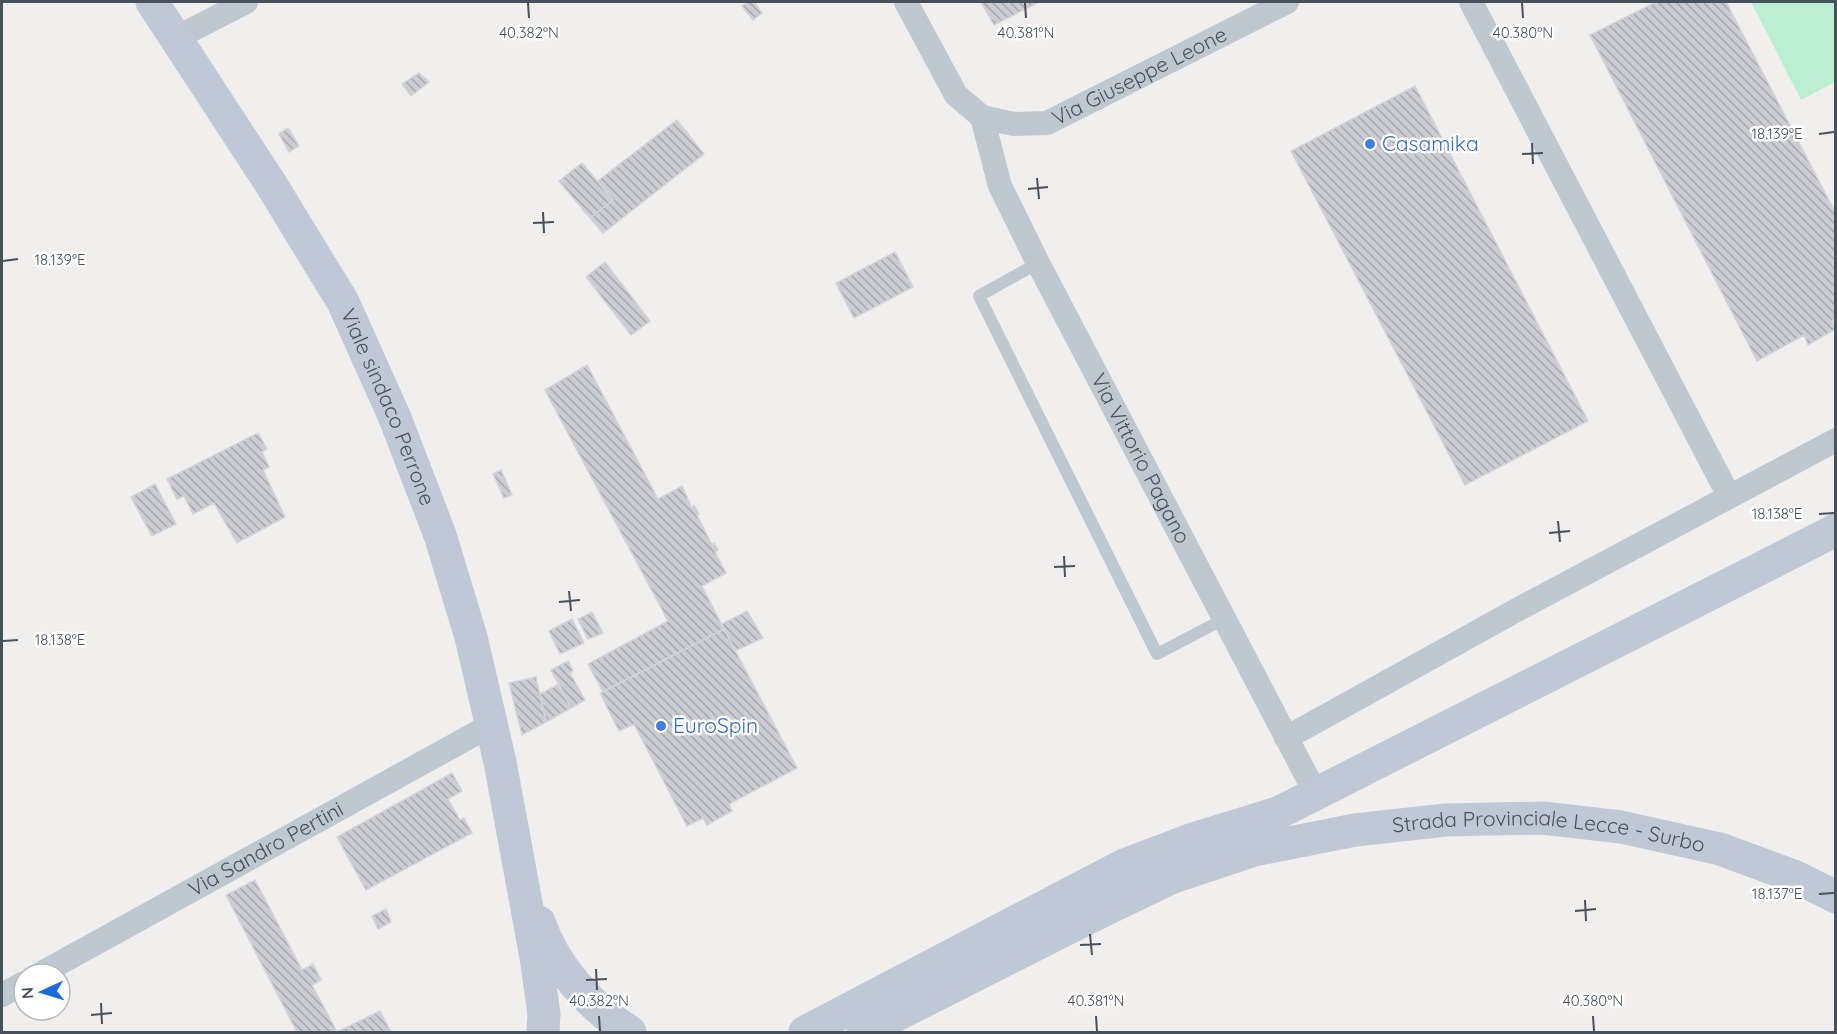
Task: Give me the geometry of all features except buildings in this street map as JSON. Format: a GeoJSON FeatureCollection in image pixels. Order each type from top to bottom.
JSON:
{"type":"FeatureCollection","features":[{"type":"Feature","properties":{"kind":"street","name":"Viale sindaco Perrone"},"geometry":{"type":"LineString","coordinates":[[152,2],[269,181],[343,302],[395,418],[440,535],[471,637],[491,725],[537,969],[544,1014],[543,1032]]}},
{"type":"Feature","properties":{"kind":"street"},"geometry":{"type":"LineString","coordinates":[[176,38],[246,2]]}},
{"type":"Feature","properties":{"kind":"street","name":"Via Giuseppe Leone"},"geometry":{"type":"LineString","coordinates":[[906,2],[956,95],[982,117],[1014,124],[1047,123],[1287,2]]}},
{"type":"Feature","properties":{"kind":"street"},"geometry":{"type":"LineString","coordinates":[[1472,2],[1729,496]]}},
{"type":"Feature","properties":{"kind":"street","name":"Via Vittorio Pagano"},"geometry":{"type":"LineString","coordinates":[[982,117],[1000,186],[1316,794]]}},
{"type":"Feature","properties":{"kind":"street"},"geometry":{"type":"LineString","coordinates":[[1286,738],[1515,611],[1836,440]]}},
{"type":"Feature","properties":{"kind":"street"},"geometry":{"type":"LineString","coordinates":[[805,1032],[1122,866],[1193,839],[1278,813],[1836,530]]}},
{"type":"Feature","properties":{"kind":"street","name":"Via Sandro Pertini"},"geometry":{"type":"LineString","coordinates":[[62,962],[491,725]]}},
{"type":"Feature","properties":{"kind":"street","name":"Strada Provinciale Lecce - Surbo"},"geometry":{"type":"LineString","coordinates":[[863,1032],[1173,877],[1254,850],[1355,830],[1435,821],[1543,818],[1622,827],[1720,849],[1796,878],[1836,897]]}},
{"type":"Feature","properties":{"kind":"street","name":"Viale sindaco Perrone"},"geometry":{"type":"LineString","coordinates":[[516,856],[542,933],[564,970],[587,997],[630,1032]]}},
{"type":"Feature","properties":{"kind":"lane"},"geometry":{"type":"LineString","coordinates":[[1038,263],[979,296],[1157,654],[1224,620]]}},
{"type":"Feature","properties":{"kind":"green space"},"geometry":{"type":"Polygon","coordinates":[[[1751,2],[1835,2],[1835,82],[1801,100],[1751,2]]]}},
{"type":"Feature","properties":{"kind":"place","name":"Casamika"},"geometry":{"type":"Point","coordinates":[1370,144]}},
{"type":"Feature","properties":{"kind":"place","name":"EuroSpin"},"geometry":{"type":"Point","coordinates":[661,726]}}]}
